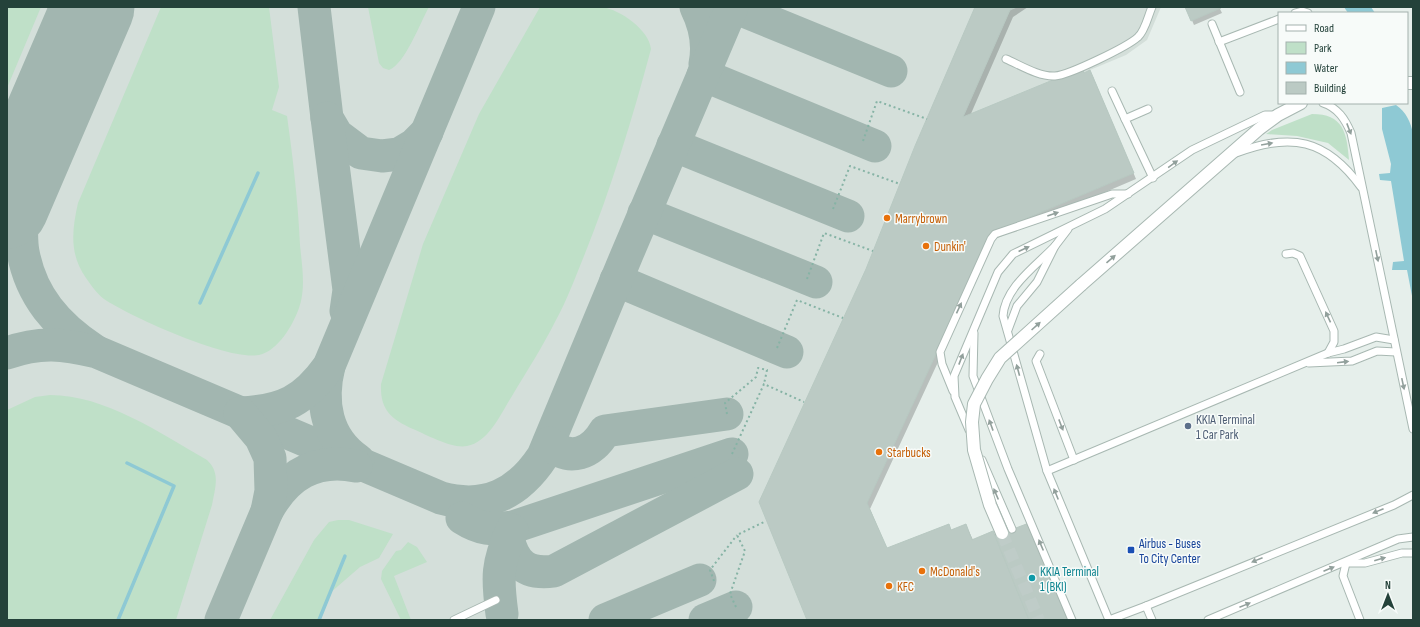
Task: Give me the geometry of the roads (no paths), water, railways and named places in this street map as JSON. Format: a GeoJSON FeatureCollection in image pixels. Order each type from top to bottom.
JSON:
{"type":"FeatureCollection","features":[{"type":"Feature","properties":{"kind":"street"},"geometry":{"type":"LineString","coordinates":[[1007,531],[990,505],[974,450],[972,422],[974,404],[986,379],[1000,358],[1259,128],[1278,115],[1299,104]]}},
{"type":"Feature","properties":{"kind":"lane"},"geometry":{"type":"LineString","coordinates":[[1006,59],[1041,74],[1055,76],[1123,48],[1139,36],[1152,7]]}},
{"type":"Feature","properties":{"kind":"lane"},"geometry":{"type":"LineString","coordinates":[[1219,42],[1278,19]]}},
{"type":"Feature","properties":{"kind":"lane"},"geometry":{"type":"LineString","coordinates":[[1212,24],[1240,92]]}},
{"type":"Feature","properties":{"kind":"lane"},"geometry":{"type":"LineString","coordinates":[[1112,91],[1153,178]]}},
{"type":"Feature","properties":{"kind":"lane"},"geometry":{"type":"LineString","coordinates":[[1326,104],[1333,107],[1341,114],[1351,133],[1413,429]]}},
{"type":"Feature","properties":{"kind":"lane"},"geometry":{"type":"LineString","coordinates":[[1125,119],[1148,109]]}},
{"type":"Feature","properties":{"kind":"lane"},"geometry":{"type":"LineString","coordinates":[[955,396],[954,376],[998,272],[1013,254],[1105,209],[1153,178],[1192,150],[1265,115],[1278,115]]}},
{"type":"Feature","properties":{"kind":"lane"},"geometry":{"type":"LineString","coordinates":[[1230,155],[1251,147],[1267,144],[1293,142],[1307,144],[1329,153],[1338,160],[1348,169],[1363,189]]}},
{"type":"Feature","properties":{"kind":"lane"},"geometry":{"type":"LineString","coordinates":[[1007,531],[942,364],[940,352],[991,239],[995,234],[1112,194],[1128,194]]}},
{"type":"Feature","properties":{"kind":"lane"},"geometry":{"type":"LineString","coordinates":[[1068,228],[1055,246],[1012,290],[1004,308],[1003,316],[1047,471],[1109,620],[1394,505],[1413,495]]}},
{"type":"Feature","properties":{"kind":"lane"},"geometry":{"type":"LineString","coordinates":[[1008,330],[1018,306],[1037,282],[1055,246]]}},
{"type":"Feature","properties":{"kind":"lane"},"geometry":{"type":"LineString","coordinates":[[1286,254],[1293,253],[1300,256],[1334,331],[1334,342],[1328,353]]}},
{"type":"Feature","properties":{"kind":"lane"},"geometry":{"type":"LineString","coordinates":[[974,330],[973,376],[1008,469],[1072,620]]}},
{"type":"Feature","properties":{"kind":"lane"},"geometry":{"type":"LineString","coordinates":[[1047,471],[1328,353],[1344,349],[1376,337],[1394,340]]}},
{"type":"Feature","properties":{"kind":"lane"},"geometry":{"type":"LineString","coordinates":[[1304,363],[1352,361],[1377,351],[1396,352]]}},
{"type":"Feature","properties":{"kind":"lane"},"geometry":{"type":"LineString","coordinates":[[1040,354],[1036,361],[1074,460]]}},
{"type":"Feature","properties":{"kind":"lane"},"geometry":{"type":"LineString","coordinates":[[1208,620],[1346,563],[1398,539],[1413,537]]}},
{"type":"Feature","properties":{"kind":"lane"},"geometry":{"type":"LineString","coordinates":[[1346,563],[1365,563],[1402,553],[1413,553]]}},
{"type":"Feature","properties":{"kind":"lane"},"geometry":{"type":"LineString","coordinates":[[1346,563],[1343,576],[1360,620]]}},
{"type":"Feature","properties":{"kind":"lane"},"geometry":{"type":"LineString","coordinates":[[454,620],[496,600]]}},
{"type":"Feature","properties":{"kind":"lane"},"geometry":{"type":"LineString","coordinates":[[1146,606],[1152,620]]}},
{"type":"Feature","properties":{"kind":"water"},"geometry":{"type":"Polygon","coordinates":[[[1344,7],[1371,7],[1374,12],[1347,12],[1344,7]]]}},
{"type":"Feature","properties":{"kind":"water"},"geometry":{"type":"Polygon","coordinates":[[[1396,105],[1408,118],[1413,134],[1413,301],[1407,270],[1392,270],[1393,262],[1404,261],[1391,181],[1380,180],[1379,174],[1390,173],[1391,164],[1382,129],[1382,108],[1396,105]]]}},
{"type":"Feature","properties":{"kind":"waterway"},"geometry":{"type":"LineString","coordinates":[[200,303],[258,173]]}},
{"type":"Feature","properties":{"kind":"waterway"},"geometry":{"type":"LineString","coordinates":[[118,620],[174,486],[127,463]]}},
{"type":"Feature","properties":{"kind":"waterway"},"geometry":{"type":"LineString","coordinates":[[319,620],[345,556]]}},
{"type":"Feature","properties":{"kind":"tunnel"},"geometry":{"type":"LineString","coordinates":[[1002,533],[1039,620]]}},
{"type":"Feature","properties":{"kind":"place","name":"Marrybrown"},"geometry":{"type":"Point","coordinates":[887,218]}},
{"type":"Feature","properties":{"kind":"place","name":"Dunkin'"},"geometry":{"type":"Point","coordinates":[926,246]}},
{"type":"Feature","properties":{"kind":"place","name":"KKIA Terminal 1 Car Park"},"geometry":{"type":"Point","coordinates":[1188,426]}},
{"type":"Feature","properties":{"kind":"place","name":"Starbucks"},"geometry":{"type":"Point","coordinates":[879,452]}},
{"type":"Feature","properties":{"kind":"place","name":"Airbus - Buses To City Center"},"geometry":{"type":"Point","coordinates":[1131,550]}},
{"type":"Feature","properties":{"kind":"place","name":"McDonald's"},"geometry":{"type":"Point","coordinates":[922,571]}},
{"type":"Feature","properties":{"kind":"place","name":"KKIA Terminal 1 (BKI)"},"geometry":{"type":"Point","coordinates":[1032,578]}},
{"type":"Feature","properties":{"kind":"place","name":"KFC"},"geometry":{"type":"Point","coordinates":[889,586]}}]}
